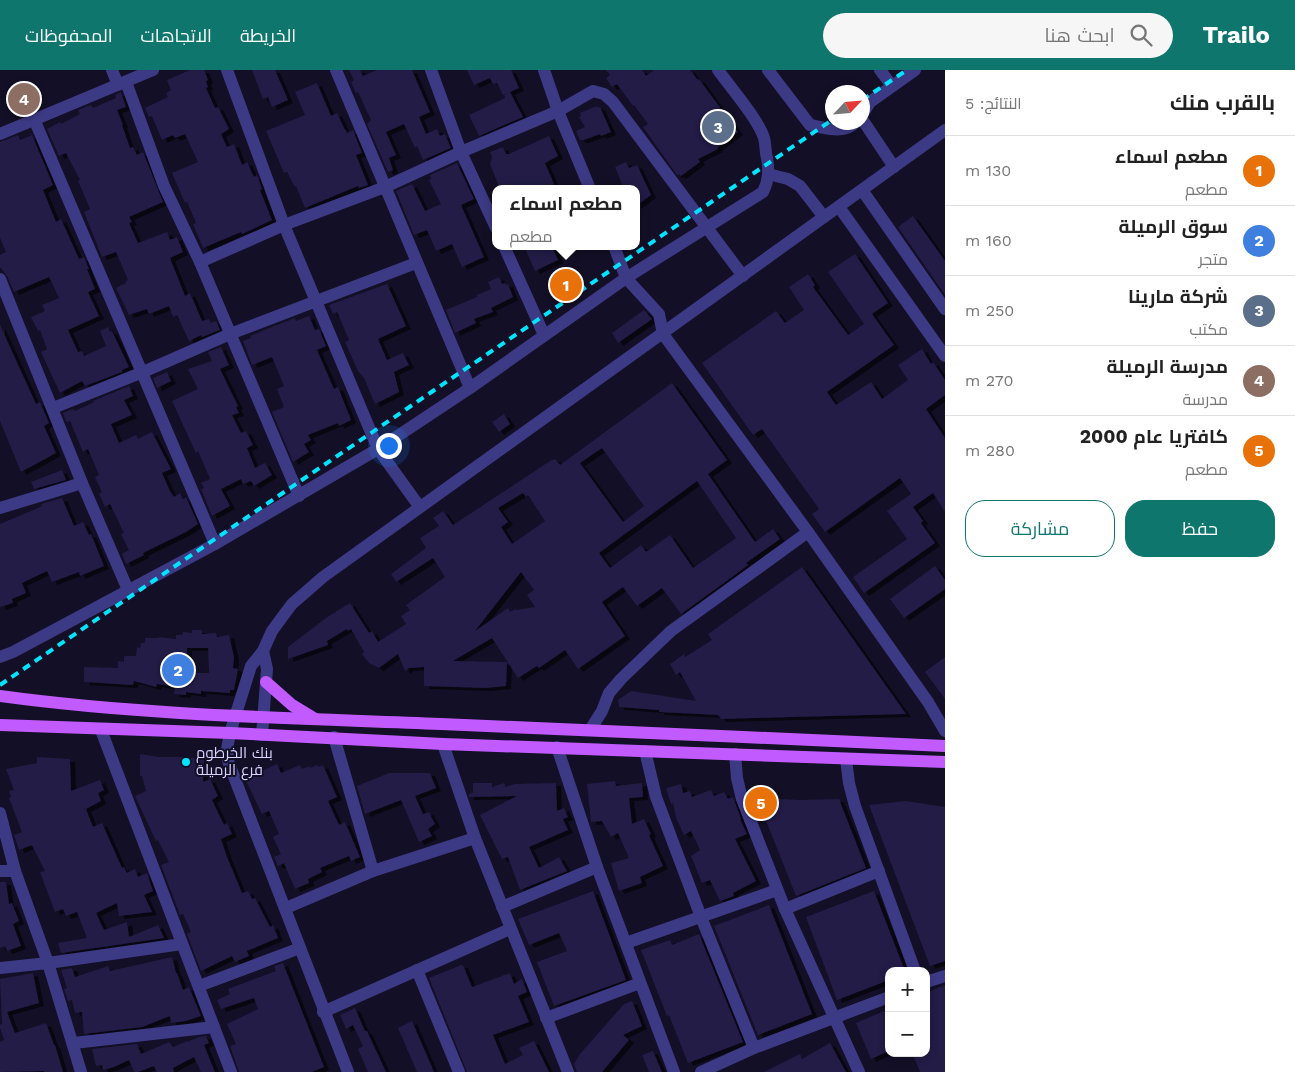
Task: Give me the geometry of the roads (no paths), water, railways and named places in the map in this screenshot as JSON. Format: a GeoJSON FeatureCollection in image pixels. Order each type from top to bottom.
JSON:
{"type":"FeatureCollection","features":[{"type":"Feature","properties":{"kind":"main road"},"geometry":{"type":"LineString","coordinates":[[266,682],[292,705],[316,719]]}},
{"type":"Feature","properties":{"kind":"main road"},"geometry":{"type":"LineString","coordinates":[[0,696],[108,709],[263,718],[945,746]]}},
{"type":"Feature","properties":{"kind":"main road"},"geometry":{"type":"LineString","coordinates":[[0,726],[230,733],[443,744],[945,762]]}},
{"type":"Feature","properties":{"kind":"street"},"geometry":{"type":"LineString","coordinates":[[112,70],[122,83],[164,186],[200,262],[299,496]]}},
{"type":"Feature","properties":{"kind":"street"},"geometry":{"type":"LineString","coordinates":[[0,134],[153,70]]}},
{"type":"Feature","properties":{"kind":"street"},"geometry":{"type":"LineString","coordinates":[[226,70],[284,225],[378,449],[420,506]]}},
{"type":"Feature","properties":{"kind":"street"},"geometry":{"type":"LineString","coordinates":[[336,70],[470,388]]}},
{"type":"Feature","properties":{"kind":"street"},"geometry":{"type":"LineString","coordinates":[[431,70],[462,152],[492,219]]}},
{"type":"Feature","properties":{"kind":"street"},"geometry":{"type":"LineString","coordinates":[[544,70],[558,111],[588,185]]}},
{"type":"Feature","properties":{"kind":"street"},"geometry":{"type":"LineString","coordinates":[[0,657],[14,652],[215,544],[378,449],[470,388],[626,278],[763,192],[767,184],[768,174],[765,140],[760,128],[718,70]]}},
{"type":"Feature","properties":{"kind":"street"},"geometry":{"type":"LineString","coordinates":[[768,70],[810,125],[825,128]]}},
{"type":"Feature","properties":{"kind":"street"},"geometry":{"type":"LineString","coordinates":[[880,70],[892,86]]}},
{"type":"Feature","properties":{"kind":"street"},"geometry":{"type":"LineString","coordinates":[[870,102],[915,70]]}},
{"type":"Feature","properties":{"kind":"street"},"geometry":{"type":"LineString","coordinates":[[200,262],[284,225],[384,187],[558,111],[593,91],[604,94],[613,102],[743,276]]}},
{"type":"Feature","properties":{"kind":"street"},"geometry":{"type":"LineString","coordinates":[[34,119],[215,544]]}},
{"type":"Feature","properties":{"kind":"street"},"geometry":{"type":"LineString","coordinates":[[869,130],[894,167]]}},
{"type":"Feature","properties":{"kind":"street"},"geometry":{"type":"LineString","coordinates":[[348,1072],[323,1012],[286,908],[228,761],[227,749],[234,716],[251,666],[264,651],[272,631],[292,604],[323,576],[945,130]]}},
{"type":"Feature","properties":{"kind":"street"},"geometry":{"type":"LineString","coordinates":[[768,174],[788,179],[800,186],[824,218]]}},
{"type":"Feature","properties":{"kind":"street"},"geometry":{"type":"LineString","coordinates":[[862,190],[945,309]]}},
{"type":"Feature","properties":{"kind":"street"},"geometry":{"type":"LineString","coordinates":[[839,206],[945,356]]}},
{"type":"Feature","properties":{"kind":"street"},"geometry":{"type":"LineString","coordinates":[[506,250],[544,335]]}},
{"type":"Feature","properties":{"kind":"street"},"geometry":{"type":"LineString","coordinates":[[616,250],[626,278],[659,314],[663,334],[808,532],[928,702],[945,732]]}},
{"type":"Feature","properties":{"kind":"street"},"geometry":{"type":"LineString","coordinates":[[53,408],[143,372],[230,334],[416,263]]}},
{"type":"Feature","properties":{"kind":"street"},"geometry":{"type":"LineString","coordinates":[[0,278],[5,304],[53,408],[82,483],[128,590]]}},
{"type":"Feature","properties":{"kind":"street"},"geometry":{"type":"LineString","coordinates":[[0,508],[82,483]]}},
{"type":"Feature","properties":{"kind":"street"},"geometry":{"type":"LineString","coordinates":[[590,730],[602,711],[609,693],[671,631],[808,532]]}},
{"type":"Feature","properties":{"kind":"street"},"geometry":{"type":"LineString","coordinates":[[262,735],[267,669],[264,651]]}},
{"type":"Feature","properties":{"kind":"street"},"geometry":{"type":"LineString","coordinates":[[100,730],[231,1072]]}},
{"type":"Feature","properties":{"kind":"street"},"geometry":{"type":"LineString","coordinates":[[334,737],[373,871]]}},
{"type":"Feature","properties":{"kind":"street"},"geometry":{"type":"LineString","coordinates":[[443,744],[475,838],[568,1072]]}},
{"type":"Feature","properties":{"kind":"street"},"geometry":{"type":"LineString","coordinates":[[557,747],[597,867],[674,1072]]}},
{"type":"Feature","properties":{"kind":"street"},"geometry":{"type":"LineString","coordinates":[[644,751],[656,796],[701,917],[754,1048]]}},
{"type":"Feature","properties":{"kind":"street"},"geometry":{"type":"LineString","coordinates":[[735,754],[737,778],[742,799],[777,890],[859,1072]]}},
{"type":"Feature","properties":{"kind":"street"},"geometry":{"type":"LineString","coordinates":[[846,759],[849,783],[855,806],[914,967]]}},
{"type":"Feature","properties":{"kind":"street"},"geometry":{"type":"LineString","coordinates":[[0,813],[15,871],[48,963],[74,1043],[81,1072]]}},
{"type":"Feature","properties":{"kind":"street"},"geometry":{"type":"LineString","coordinates":[[286,908],[373,871],[475,838]]}},
{"type":"Feature","properties":{"kind":"street"},"geometry":{"type":"LineString","coordinates":[[502,907],[597,867]]}},
{"type":"Feature","properties":{"kind":"street"},"geometry":{"type":"LineString","coordinates":[[0,872],[15,871]]}},
{"type":"Feature","properties":{"kind":"street"},"geometry":{"type":"LineString","coordinates":[[785,908],[879,871]]}},
{"type":"Feature","properties":{"kind":"street"},"geometry":{"type":"LineString","coordinates":[[626,943],[777,890]]}},
{"type":"Feature","properties":{"kind":"street"},"geometry":{"type":"LineString","coordinates":[[323,1012],[510,929]]}},
{"type":"Feature","properties":{"kind":"street"},"geometry":{"type":"LineString","coordinates":[[0,968],[182,944]]}},
{"type":"Feature","properties":{"kind":"street"},"geometry":{"type":"LineString","coordinates":[[199,986],[300,948]]}},
{"type":"Feature","properties":{"kind":"street"},"geometry":{"type":"LineString","coordinates":[[417,970],[459,1072]]}},
{"type":"Feature","properties":{"kind":"street"},"geometry":{"type":"LineString","coordinates":[[930,981],[945,976]]}},
{"type":"Feature","properties":{"kind":"street"},"geometry":{"type":"LineString","coordinates":[[546,1018],[640,983]]}},
{"type":"Feature","properties":{"kind":"street"},"geometry":{"type":"LineString","coordinates":[[701,1072],[754,1048],[885,999]]}},
{"type":"Feature","properties":{"kind":"street"},"geometry":{"type":"LineString","coordinates":[[74,1043],[214,1027]]}},
{"type":"Feature","properties":{"kind":"railway"},"geometry":{"type":"LineString","coordinates":[[870,95],[907,70]]}},
{"type":"Feature","properties":{"kind":"railway"},"geometry":{"type":"LineString","coordinates":[[0,685],[825,125]]}},
{"type":"Feature","properties":{"kind":"place","name":"مدرسة الرميلة"},"geometry":{"type":"Point","coordinates":[24,99]}},
{"type":"Feature","properties":{"kind":"place","name":"شركة مارينا"},"geometry":{"type":"Point","coordinates":[718,127]}},
{"type":"Feature","properties":{"kind":"place","name":"مطعم اسماء"},"geometry":{"type":"Point","coordinates":[566,285]}},
{"type":"Feature","properties":{"kind":"place","name":"سوق الرميلة"},"geometry":{"type":"Point","coordinates":[178,670]}},
{"type":"Feature","properties":{"kind":"place","name":"بنك الخرطوم فرع الرميلة"},"geometry":{"type":"Point","coordinates":[186,762]}},
{"type":"Feature","properties":{"kind":"place","name":"كافتريا عام 2000"},"geometry":{"type":"Point","coordinates":[761,803]}}]}
